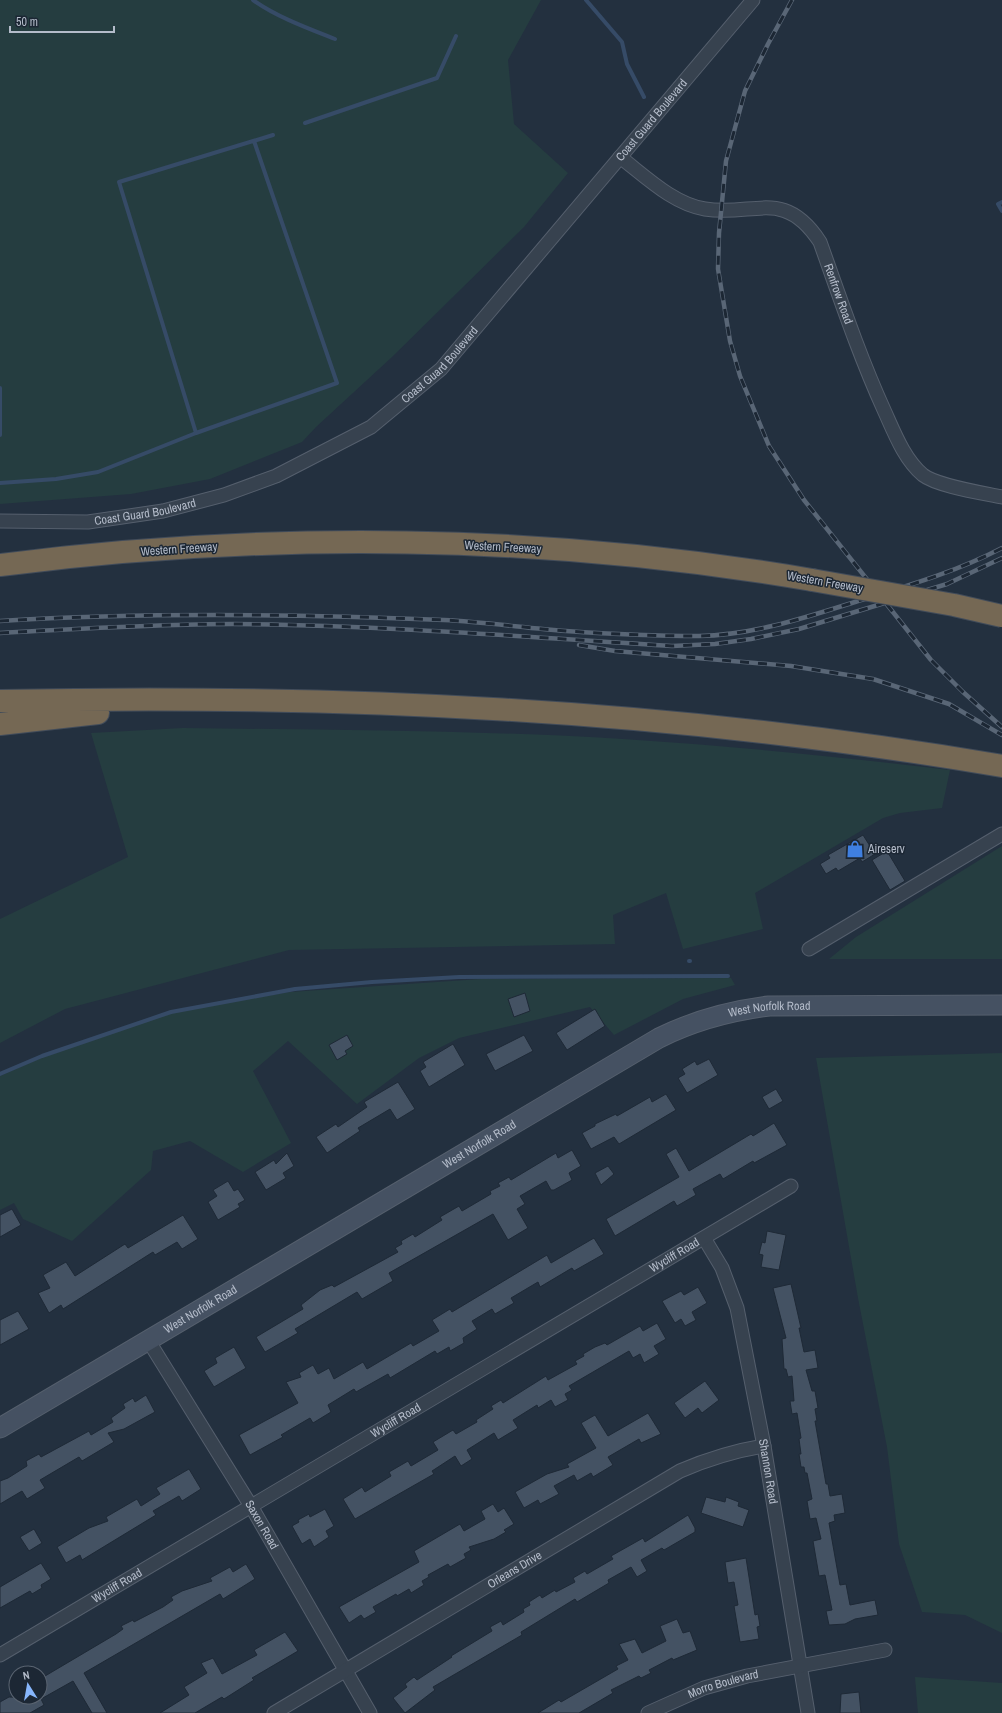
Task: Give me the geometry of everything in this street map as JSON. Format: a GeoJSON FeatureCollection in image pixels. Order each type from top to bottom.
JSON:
{"type":"FeatureCollection","features":[{"type":"Feature","properties":{"kind":"highway","name":"Western Freeway"},"geometry":{"type":"LineString","coordinates":[[0,565],[103,554],[225,546],[428,543],[577,551],[673,560],[812,580],[954,605],[1002,616]]}},
{"type":"Feature","properties":{"kind":"highway"},"geometry":{"type":"LineString","coordinates":[[0,701],[188,699],[337,701],[511,710],[634,719],[782,734],[1002,766]]}},
{"type":"Feature","properties":{"kind":"highway"},"geometry":{"type":"LineString","coordinates":[[0,724],[82,714],[160,707],[337,701]]}},
{"type":"Feature","properties":{"kind":"street","name":"Coast Guard Boulevard"},"geometry":{"type":"LineString","coordinates":[[0,521],[88,522],[163,511],[224,495],[276,476],[371,427],[441,369],[753,0]]}},
{"type":"Feature","properties":{"kind":"street","name":"Renfrow Road"},"geometry":{"type":"LineString","coordinates":[[620,157],[658,186],[683,201],[705,209],[778,208],[795,216],[810,228],[820,242],[868,376],[896,437],[912,463],[924,476],[940,482],[1002,497]]}},
{"type":"Feature","properties":{"kind":"street"},"geometry":{"type":"LineString","coordinates":[[809,949],[1002,834]]}},
{"type":"Feature","properties":{"kind":"street","name":"West Norfolk Road"},"geometry":{"type":"LineString","coordinates":[[0,1428],[440,1166],[659,1038],[685,1025],[727,1012],[769,1006],[1002,1005]]}},
{"type":"Feature","properties":{"kind":"street","name":"Wycliff Road"},"geometry":{"type":"LineString","coordinates":[[0,1655],[791,1186]]}},
{"type":"Feature","properties":{"kind":"street","name":"Shannon Road"},"geometry":{"type":"LineString","coordinates":[[704,1238],[722,1268],[737,1308],[764,1446],[802,1665],[808,1713]]}},
{"type":"Feature","properties":{"kind":"street","name":"Saxon Road"},"geometry":{"type":"LineString","coordinates":[[148,1340],[251,1506],[370,1713]]}},
{"type":"Feature","properties":{"kind":"street","name":"Orleans Drive"},"geometry":{"type":"LineString","coordinates":[[274,1713],[680,1471],[705,1460],[730,1452],[764,1446]]}},
{"type":"Feature","properties":{"kind":"street","name":"Morro Boulevard"},"geometry":{"type":"LineString","coordinates":[[648,1713],[704,1688],[747,1676],[885,1650]]}},
{"type":"Feature","properties":{"kind":"green space"},"geometry":{"type":"Polygon","coordinates":[[[0,0],[541,0],[508,60],[514,124],[568,173],[524,227],[392,357],[316,427],[302,442],[210,479],[131,494],[0,504],[0,0]]]}},
{"type":"Feature","properties":{"kind":"green space"},"geometry":{"type":"Polygon","coordinates":[[[183,728],[458,732],[623,739],[787,752],[950,770],[942,808],[900,813],[883,818],[755,893],[763,929],[683,949],[666,893],[613,915],[615,944],[289,950],[65,1009],[0,1043],[0,919],[128,857],[91,733],[183,728]]]}},
{"type":"Feature","properties":{"kind":"green space"},"geometry":{"type":"Polygon","coordinates":[[[1002,846],[1002,959],[829,959],[856,937],[1002,846]]]}},
{"type":"Feature","properties":{"kind":"green space"},"geometry":{"type":"Polygon","coordinates":[[[731,978],[735,985],[683,999],[614,1035],[590,1007],[459,1038],[419,1058],[357,1104],[288,1041],[253,1071],[291,1143],[243,1172],[190,1141],[153,1151],[151,1170],[72,1241],[23,1219],[14,1203],[0,1210],[0,1076],[43,1057],[166,1013],[290,992],[481,979],[731,978]]]}},
{"type":"Feature","properties":{"kind":"green space"},"geometry":{"type":"Polygon","coordinates":[[[1002,1053],[1002,1633],[965,1615],[922,1612],[899,1544],[887,1447],[858,1298],[816,1058],[1002,1053]]]}},
{"type":"Feature","properties":{"kind":"green space"},"geometry":{"type":"Polygon","coordinates":[[[915,1677],[1002,1683],[1002,1713],[918,1713],[915,1677]]]}},
{"type":"Feature","properties":{"kind":"building","name":"Aireserv"},"geometry":{"type":"Polygon","coordinates":[[[863,835],[875,854],[862,862],[860,858],[838,871],[836,868],[826,874],[820,864],[830,858],[828,855],[863,835]]]}},
{"type":"Feature","properties":{"kind":"building"},"geometry":{"type":"Polygon","coordinates":[[[887,851],[905,881],[890,890],[872,860],[887,851]]]}},
{"type":"Feature","properties":{"kind":"building"},"geometry":{"type":"Polygon","coordinates":[[[525,993],[530,1011],[514,1017],[508,999],[525,993]]]}},
{"type":"Feature","properties":{"kind":"building"},"geometry":{"type":"Polygon","coordinates":[[[595,1009],[605,1026],[567,1050],[556,1033],[595,1009]]]}},
{"type":"Feature","properties":{"kind":"building"},"geometry":{"type":"Polygon","coordinates":[[[347,1035],[353,1046],[345,1051],[347,1054],[337,1060],[329,1045],[347,1035]]]}},
{"type":"Feature","properties":{"kind":"building"},"geometry":{"type":"Polygon","coordinates":[[[524,1035],[533,1051],[495,1071],[486,1054],[524,1035]]]}},
{"type":"Feature","properties":{"kind":"building"},"geometry":{"type":"Polygon","coordinates":[[[453,1044],[465,1065],[429,1087],[420,1071],[426,1067],[423,1062],[453,1044]]]}},
{"type":"Feature","properties":{"kind":"building"},"geometry":{"type":"Polygon","coordinates":[[[709,1059],[718,1075],[687,1093],[678,1078],[685,1074],[682,1069],[695,1061],[697,1065],[709,1059]]]}},
{"type":"Feature","properties":{"kind":"building"},"geometry":{"type":"Polygon","coordinates":[[[398,1082],[415,1109],[397,1120],[390,1109],[358,1128],[360,1131],[327,1153],[316,1137],[336,1124],[338,1127],[367,1107],[364,1102],[398,1082]]]}},
{"type":"Feature","properties":{"kind":"building"},"geometry":{"type":"Polygon","coordinates":[[[776,1089],[783,1101],[769,1109],[762,1097],[776,1089]]]}},
{"type":"Feature","properties":{"kind":"building"},"geometry":{"type":"Polygon","coordinates":[[[666,1094],[676,1110],[619,1144],[614,1137],[591,1149],[582,1133],[595,1126],[595,1124],[616,1114],[617,1116],[650,1097],[652,1102],[666,1094]]]}},
{"type":"Feature","properties":{"kind":"building"},"geometry":{"type":"Polygon","coordinates":[[[774,1123],[787,1145],[754,1163],[753,1161],[723,1179],[720,1174],[693,1189],[696,1195],[677,1206],[674,1201],[615,1236],[606,1219],[679,1177],[666,1154],[676,1148],[689,1171],[751,1134],[753,1136],[774,1123]]]}},
{"type":"Feature","properties":{"kind":"building"},"geometry":{"type":"Polygon","coordinates":[[[572,1150],[581,1166],[569,1173],[572,1180],[554,1190],[551,1190],[546,1181],[520,1196],[525,1204],[517,1209],[528,1228],[508,1240],[493,1214],[389,1273],[393,1281],[362,1299],[357,1292],[295,1329],[298,1333],[265,1352],[256,1337],[303,1309],[301,1305],[320,1290],[332,1285],[334,1287],[398,1252],[395,1248],[402,1244],[401,1241],[413,1234],[415,1237],[442,1220],[440,1217],[459,1206],[462,1211],[491,1194],[490,1191],[500,1186],[498,1183],[509,1177],[511,1180],[556,1153],[558,1158],[572,1150]]]}},
{"type":"Feature","properties":{"kind":"building"},"geometry":{"type":"Polygon","coordinates":[[[287,1153],[294,1166],[283,1173],[286,1178],[266,1190],[255,1172],[274,1160],[276,1164],[287,1153]]]}},
{"type":"Feature","properties":{"kind":"building"},"geometry":{"type":"Polygon","coordinates":[[[608,1166],[614,1174],[601,1185],[595,1173],[608,1166]]]}},
{"type":"Feature","properties":{"kind":"building"},"geometry":{"type":"Polygon","coordinates":[[[228,1181],[234,1191],[238,1189],[245,1200],[238,1204],[240,1207],[218,1220],[208,1202],[217,1196],[213,1190],[228,1181]]]}},
{"type":"Feature","properties":{"kind":"building"},"geometry":{"type":"Polygon","coordinates":[[[12,1209],[21,1225],[0,1237],[0,1215],[12,1209]]]}},
{"type":"Feature","properties":{"kind":"building"},"geometry":{"type":"Polygon","coordinates":[[[183,1215],[198,1239],[182,1249],[177,1242],[155,1255],[153,1252],[63,1309],[61,1305],[49,1313],[38,1293],[50,1288],[43,1275],[66,1262],[75,1276],[125,1244],[128,1248],[183,1215]]]}},
{"type":"Feature","properties":{"kind":"building"},"geometry":{"type":"Polygon","coordinates":[[[767,1231],[786,1235],[779,1270],[761,1267],[763,1255],[759,1254],[762,1242],[765,1243],[767,1231]]]}},
{"type":"Feature","properties":{"kind":"building"},"geometry":{"type":"Polygon","coordinates":[[[594,1238],[604,1254],[574,1271],[572,1268],[540,1287],[538,1282],[511,1298],[514,1303],[495,1314],[492,1309],[472,1321],[477,1329],[463,1338],[464,1343],[450,1351],[449,1347],[437,1354],[435,1351],[390,1378],[388,1374],[356,1392],[354,1389],[328,1405],[331,1412],[313,1423],[310,1418],[281,1435],[283,1437],[250,1455],[239,1435],[298,1403],[286,1382],[301,1377],[299,1373],[313,1365],[318,1374],[329,1368],[334,1379],[363,1362],[367,1369],[411,1343],[413,1346],[439,1331],[432,1320],[450,1309],[452,1312],[547,1255],[551,1263],[594,1238]]]}},
{"type":"Feature","properties":{"kind":"building"},"geometry":{"type":"Polygon","coordinates":[[[791,1284],[801,1328],[799,1328],[804,1352],[815,1350],[818,1368],[806,1370],[812,1391],[815,1391],[818,1408],[815,1409],[817,1421],[815,1421],[826,1484],[828,1484],[830,1496],[842,1494],[845,1513],[834,1515],[835,1521],[829,1523],[840,1585],[846,1584],[850,1605],[875,1600],[878,1615],[855,1619],[845,1624],[829,1625],[826,1611],[832,1610],[825,1575],[819,1576],[813,1541],[821,1539],[816,1518],[810,1519],[807,1501],[812,1499],[807,1473],[805,1473],[804,1467],[801,1467],[799,1439],[801,1438],[797,1413],[792,1414],[790,1401],[794,1401],[792,1376],[788,1377],[786,1369],[784,1369],[782,1339],[786,1338],[773,1288],[791,1284]]]}},
{"type":"Feature","properties":{"kind":"building"},"geometry":{"type":"Polygon","coordinates":[[[698,1287],[707,1303],[692,1312],[696,1320],[685,1326],[681,1319],[675,1323],[662,1301],[681,1291],[684,1295],[698,1287]]]}},
{"type":"Feature","properties":{"kind":"building"},"geometry":{"type":"Polygon","coordinates":[[[18,1311],[29,1329],[0,1345],[0,1320],[18,1311]]]}},
{"type":"Feature","properties":{"kind":"building"},"geometry":{"type":"Polygon","coordinates":[[[657,1323],[666,1339],[654,1346],[659,1354],[644,1363],[640,1354],[633,1358],[629,1351],[569,1386],[572,1390],[565,1394],[568,1400],[555,1407],[551,1400],[538,1408],[537,1405],[513,1420],[518,1428],[498,1440],[494,1433],[467,1450],[472,1459],[461,1466],[455,1456],[432,1471],[434,1474],[355,1519],[343,1499],[362,1487],[365,1492],[391,1476],[389,1472],[408,1461],[411,1466],[438,1450],[433,1442],[453,1430],[456,1434],[477,1422],[476,1420],[493,1409],[491,1406],[501,1400],[503,1403],[546,1376],[548,1380],[577,1364],[575,1361],[595,1347],[605,1343],[607,1345],[640,1326],[643,1331],[657,1323]]]}},
{"type":"Feature","properties":{"kind":"building"},"geometry":{"type":"Polygon","coordinates":[[[234,1347],[246,1368],[214,1387],[204,1371],[217,1363],[215,1358],[234,1347]]]}},
{"type":"Feature","properties":{"kind":"building"},"geometry":{"type":"Polygon","coordinates":[[[705,1381],[719,1400],[702,1413],[698,1408],[685,1418],[674,1403],[705,1381]]]}},
{"type":"Feature","properties":{"kind":"building"},"geometry":{"type":"Polygon","coordinates":[[[146,1395],[155,1412],[124,1429],[108,1433],[114,1442],[82,1461],[79,1457],[40,1480],[45,1488],[27,1499],[22,1491],[0,1504],[0,1481],[8,1478],[27,1466],[26,1461],[39,1454],[41,1457],[89,1431],[91,1435],[113,1422],[111,1418],[125,1408],[123,1404],[133,1398],[135,1402],[146,1395]]]}},
{"type":"Feature","properties":{"kind":"building"},"geometry":{"type":"Polygon","coordinates":[[[648,1413],[661,1434],[641,1443],[639,1439],[608,1457],[613,1465],[593,1477],[591,1473],[577,1481],[574,1475],[554,1486],[559,1494],[540,1504],[538,1500],[524,1508],[515,1492],[547,1474],[569,1467],[567,1464],[596,1448],[581,1423],[595,1415],[608,1436],[648,1413]]]}},
{"type":"Feature","properties":{"kind":"building"},"geometry":{"type":"Polygon","coordinates":[[[189,1469],[201,1489],[182,1501],[179,1496],[153,1511],[156,1515],[82,1560],[80,1555],[66,1563],[57,1547],[89,1528],[108,1521],[106,1517],[137,1499],[141,1506],[160,1494],[156,1488],[189,1469]]]}},
{"type":"Feature","properties":{"kind":"building"},"geometry":{"type":"Polygon","coordinates":[[[706,1497],[725,1502],[726,1497],[739,1502],[738,1506],[749,1510],[743,1527],[701,1513],[706,1497]]]}},
{"type":"Feature","properties":{"kind":"building"},"geometry":{"type":"Polygon","coordinates":[[[493,1504],[498,1512],[504,1508],[514,1524],[504,1530],[506,1532],[494,1539],[469,1547],[471,1550],[464,1554],[466,1558],[450,1567],[448,1564],[428,1575],[429,1577],[422,1581],[424,1585],[411,1593],[409,1589],[397,1596],[396,1594],[373,1607],[376,1612],[364,1619],[361,1615],[349,1623],[339,1607],[419,1562],[414,1551],[460,1524],[464,1531],[485,1519],[481,1511],[493,1504]]]}},
{"type":"Feature","properties":{"kind":"building"},"geometry":{"type":"Polygon","coordinates":[[[325,1509],[334,1526],[326,1531],[329,1537],[314,1547],[310,1539],[302,1544],[292,1526],[299,1522],[298,1520],[309,1514],[310,1517],[325,1509]]]}},
{"type":"Feature","properties":{"kind":"building"},"geometry":{"type":"Polygon","coordinates":[[[688,1515],[695,1528],[695,1532],[664,1550],[662,1548],[641,1560],[647,1571],[637,1577],[631,1567],[608,1580],[609,1583],[577,1602],[575,1599],[521,1632],[522,1635],[433,1687],[435,1690],[405,1713],[393,1698],[407,1687],[405,1684],[414,1677],[417,1680],[452,1657],[451,1656],[492,1631],[490,1627],[501,1621],[503,1625],[524,1612],[523,1609],[530,1605],[529,1602],[540,1595],[542,1598],[555,1590],[556,1592],[575,1582],[573,1578],[585,1571],[587,1574],[613,1559],[611,1556],[643,1538],[645,1542],[688,1515]]]}},
{"type":"Feature","properties":{"kind":"building"},"geometry":{"type":"Polygon","coordinates":[[[34,1529],[42,1543],[29,1551],[20,1537],[34,1529]]]}},
{"type":"Feature","properties":{"kind":"building"},"geometry":{"type":"Polygon","coordinates":[[[746,1558],[755,1615],[758,1614],[760,1626],[757,1627],[759,1639],[740,1642],[734,1606],[738,1605],[734,1582],[728,1583],[725,1562],[746,1558]]]}},
{"type":"Feature","properties":{"kind":"building"},"geometry":{"type":"Polygon","coordinates":[[[41,1563],[51,1579],[41,1585],[42,1588],[32,1594],[30,1591],[0,1608],[0,1587],[41,1563]]]}},
{"type":"Feature","properties":{"kind":"building"},"geometry":{"type":"Polygon","coordinates":[[[246,1564],[255,1579],[223,1599],[220,1594],[84,1673],[107,1713],[92,1713],[73,1681],[48,1695],[48,1674],[116,1634],[123,1629],[121,1626],[133,1620],[134,1622],[163,1607],[173,1600],[171,1597],[182,1591],[212,1581],[210,1578],[230,1567],[233,1572],[246,1564]]]}},
{"type":"Feature","properties":{"kind":"building"},"geometry":{"type":"Polygon","coordinates":[[[677,1619],[683,1633],[690,1631],[697,1650],[673,1660],[672,1658],[649,1670],[651,1673],[641,1678],[639,1676],[611,1690],[613,1693],[579,1713],[538,1713],[559,1700],[561,1702],[618,1669],[616,1666],[628,1660],[619,1644],[635,1639],[642,1653],[666,1641],[660,1626],[677,1619]]]}},
{"type":"Feature","properties":{"kind":"building"},"geometry":{"type":"Polygon","coordinates":[[[285,1632],[298,1651],[252,1678],[254,1680],[224,1699],[222,1697],[195,1713],[160,1713],[189,1695],[184,1687],[207,1673],[201,1663],[213,1658],[222,1674],[257,1655],[254,1650],[285,1632]]]}},
{"type":"Feature","properties":{"kind":"building"},"geometry":{"type":"Polygon","coordinates":[[[859,1692],[861,1713],[840,1713],[841,1694],[859,1692]]]}},
{"type":"Feature","properties":{"kind":"building"},"geometry":{"type":"Polygon","coordinates":[[[8,1698],[8,1705],[44,1705],[30,1713],[0,1713],[0,1702],[8,1698]]]}},
{"type":"Feature","properties":{"kind":"waterway"},"geometry":{"type":"LineString","coordinates":[[253,0],[282,17],[335,39]]}},
{"type":"Feature","properties":{"kind":"waterway"},"geometry":{"type":"LineString","coordinates":[[586,0],[622,42],[627,64],[644,97]]}},
{"type":"Feature","properties":{"kind":"waterway"},"geometry":{"type":"LineString","coordinates":[[305,123],[437,78],[456,36]]}},
{"type":"Feature","properties":{"kind":"waterway"},"geometry":{"type":"LineString","coordinates":[[0,483],[56,479],[98,472],[196,433],[119,182],[273,135]]}},
{"type":"Feature","properties":{"kind":"waterway"},"geometry":{"type":"LineString","coordinates":[[196,433],[337,383],[254,141]]}},
{"type":"Feature","properties":{"kind":"waterway"},"geometry":{"type":"LineString","coordinates":[[1002,202],[998,204],[1002,211]]}},
{"type":"Feature","properties":{"kind":"waterway"},"geometry":{"type":"LineString","coordinates":[[0,388],[0,435]]}},
{"type":"Feature","properties":{"kind":"waterway"},"geometry":{"type":"LineString","coordinates":[[0,1074],[42,1056],[171,1012],[295,989],[372,982],[459,977],[728,976]]}},
{"type":"Feature","properties":{"kind":"railway"},"geometry":{"type":"LineString","coordinates":[[792,0],[745,91],[726,161],[719,233],[718,269],[730,341],[740,376],[769,446],[804,500],[931,660],[963,692],[1002,727]]}},
{"type":"Feature","properties":{"kind":"railway"},"geometry":{"type":"LineString","coordinates":[[0,621],[167,615],[333,616],[459,621],[616,634],[682,636],[720,635],[760,629],[780,624],[895,590],[985,557],[1002,548]]}},
{"type":"Feature","properties":{"kind":"railway"},"geometry":{"type":"LineString","coordinates":[[0,633],[146,626],[233,624],[398,629],[672,646],[715,644],[751,639],[799,629],[947,584],[1002,558]]}},
{"type":"Feature","properties":{"kind":"railway"},"geometry":{"type":"LineString","coordinates":[[579,645],[615,651],[791,666],[873,679],[949,704],[1002,735]]}},
{"type":"Feature","properties":{"kind":"place","name":"Aireserv"},"geometry":{"type":"Point","coordinates":[855,849]}}]}
